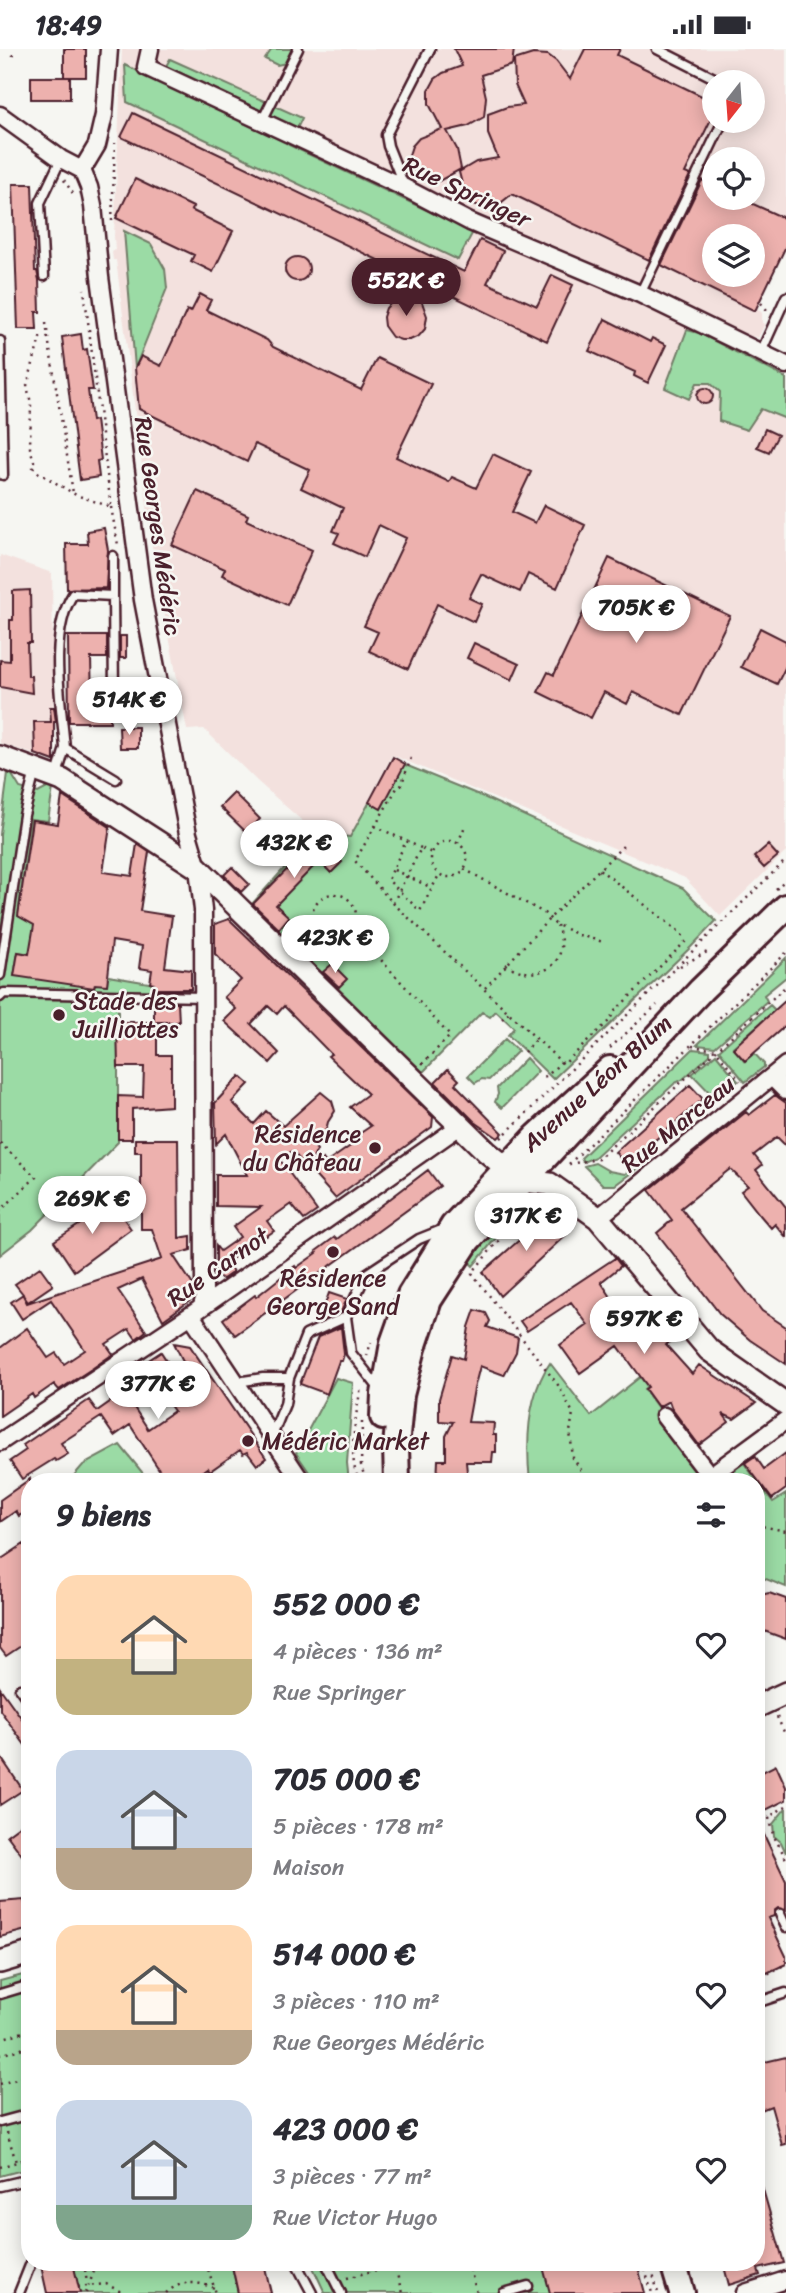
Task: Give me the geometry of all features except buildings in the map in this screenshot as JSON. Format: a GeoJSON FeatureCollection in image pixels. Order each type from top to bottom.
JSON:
{"type":"FeatureCollection","features":[{"type":"Feature","properties":{"kind":"main road","name":"Avenue Léon Blum"},"geometry":{"type":"LineString","coordinates":[[397,1473],[396,1446],[401,1395],[413,1348],[429,1300],[468,1240],[514,1174],[587,1089],[701,990],[786,907]]}},
{"type":"Feature","properties":{"kind":"main road","name":"Avenue Léon Blum"},"geometry":{"type":"LineString","coordinates":[[381,1473],[384,1394],[393,1343],[410,1295],[453,1226],[514,1174]]}},
{"type":"Feature","properties":{"kind":"main road"},"geometry":{"type":"LineString","coordinates":[[675,2271],[682,2293]]}},
{"type":"Feature","properties":{"kind":"street"},"geometry":{"type":"LineString","coordinates":[[0,115],[61,159],[82,170],[97,145],[104,115],[109,49]]}},
{"type":"Feature","properties":{"kind":"street","name":"Rue Springer"},"geometry":{"type":"LineString","coordinates":[[150,49],[146,67],[405,188],[470,222],[640,294],[786,365]]}},
{"type":"Feature","properties":{"kind":"street","name":"Rue Georges Médéric"},"geometry":{"type":"LineString","coordinates":[[82,170],[93,206],[143,600],[188,834],[198,868],[203,909],[204,1299],[197,1310]]}},
{"type":"Feature","properties":{"kind":"street"},"geometry":{"type":"LineString","coordinates":[[0,757],[46,774],[198,868],[460,1126],[514,1174],[550,1184],[598,1218],[709,1350],[786,1404]]}},
{"type":"Feature","properties":{"kind":"street","name":"Rue Marceau"},"geometry":{"type":"LineString","coordinates":[[598,1218],[786,1065]]}},
{"type":"Feature","properties":{"kind":"street"},"geometry":{"type":"LineString","coordinates":[[772,1077],[786,1091]]}},
{"type":"Feature","properties":{"kind":"street","name":"Rue Carnot"},"geometry":{"type":"LineString","coordinates":[[0,1442],[197,1310],[460,1126]]}},
{"type":"Feature","properties":{"kind":"street"},"geometry":{"type":"LineString","coordinates":[[197,1310],[235,1382],[296,1473]]}},
{"type":"Feature","properties":{"kind":"street"},"geometry":{"type":"LineString","coordinates":[[664,1416],[708,1473]]}},
{"type":"Feature","properties":{"kind":"street"},"geometry":{"type":"LineString","coordinates":[[714,1473],[786,1420]]}},
{"type":"Feature","properties":{"kind":"street"},"geometry":{"type":"LineString","coordinates":[[765,1702],[786,1693]]}},
{"type":"Feature","properties":{"kind":"street"},"geometry":{"type":"LineString","coordinates":[[0,1962],[21,1956]]}},
{"type":"Feature","properties":{"kind":"street"},"geometry":{"type":"LineString","coordinates":[[745,2293],[786,2280]]}},
{"type":"Feature","properties":{"kind":"lane"},"geometry":{"type":"LineString","coordinates":[[262,121],[298,49]]}},
{"type":"Feature","properties":{"kind":"lane"},"geometry":{"type":"LineString","coordinates":[[405,188],[386,135],[430,49]]}},
{"type":"Feature","properties":{"kind":"lane"},"geometry":{"type":"LineString","coordinates":[[657,49],[702,72]]}},
{"type":"Feature","properties":{"kind":"lane"},"geometry":{"type":"LineString","coordinates":[[640,294],[717,133]]}},
{"type":"Feature","properties":{"kind":"lane"},"geometry":{"type":"LineString","coordinates":[[44,276],[40,203],[61,159]]}},
{"type":"Feature","properties":{"kind":"lane"},"geometry":{"type":"LineString","coordinates":[[761,352],[782,314],[786,297]]}},
{"type":"Feature","properties":{"kind":"lane"},"geometry":{"type":"LineString","coordinates":[[0,341],[3,475]]}},
{"type":"Feature","properties":{"kind":"lane"},"geometry":{"type":"LineString","coordinates":[[113,556],[114,694]]}},
{"type":"Feature","properties":{"kind":"lane"},"geometry":{"type":"LineString","coordinates":[[113,596],[74,594],[66,605],[60,624],[58,638],[65,748],[61,768],[46,774],[24,815],[0,975],[2,995],[204,997]]}},
{"type":"Feature","properties":{"kind":"lane"},"geometry":{"type":"LineString","coordinates":[[65,748],[116,779]]}},
{"type":"Feature","properties":{"kind":"lane"},"geometry":{"type":"LineString","coordinates":[[384,1394],[351,1353],[346,1317],[366,1273],[419,1239],[453,1226]]}},
{"type":"Feature","properties":{"kind":"lane"},"geometry":{"type":"LineString","coordinates":[[272,1436],[285,1404],[289,1378],[306,1335],[346,1317]]}},
{"type":"Feature","properties":{"kind":"lane"},"geometry":{"type":"LineString","coordinates":[[235,1382],[289,1378]]}},
{"type":"Feature","properties":{"kind":"lane"},"geometry":{"type":"LineString","coordinates":[[780,1914],[786,1927]]}},
{"type":"Feature","properties":{"kind":"lane"},"geometry":{"type":"LineString","coordinates":[[0,1994],[21,1988]]}},
{"type":"Feature","properties":{"kind":"lane"},"geometry":{"type":"LineString","coordinates":[[765,2000],[786,1993]]}},
{"type":"Feature","properties":{"kind":"lane"},"geometry":{"type":"LineString","coordinates":[[2,2122],[21,2117]]}},
{"type":"Feature","properties":{"kind":"lane"},"geometry":{"type":"LineString","coordinates":[[0,2186],[21,2181]]}},
{"type":"Feature","properties":{"kind":"lane"},"geometry":{"type":"LineString","coordinates":[[19,2293],[28,2271]]}},
{"type":"Feature","properties":{"kind":"lane"},"geometry":{"type":"LineString","coordinates":[[300,2271],[312,2293]]}},
{"type":"Feature","properties":{"kind":"lane"},"geometry":{"type":"LineString","coordinates":[[330,2271],[341,2293]]}},
{"type":"Feature","properties":{"kind":"lane"},"geometry":{"type":"LineString","coordinates":[[504,2293],[528,2286]]}},
{"type":"Feature","properties":{"kind":"path"},"geometry":{"type":"LineString","coordinates":[[13,49],[13,56]]}},
{"type":"Feature","properties":{"kind":"path"},"geometry":{"type":"LineString","coordinates":[[112,225],[115,132]]}},
{"type":"Feature","properties":{"kind":"path"},"geometry":{"type":"LineString","coordinates":[[48,337],[40,338],[27,386],[31,403],[30,449],[36,471],[73,493],[111,507],[84,288]]}},
{"type":"Feature","properties":{"kind":"path"},"geometry":{"type":"LineString","coordinates":[[46,323],[73,493]]}},
{"type":"Feature","properties":{"kind":"path"},"geometry":{"type":"LineString","coordinates":[[411,758],[401,786],[397,788],[355,861],[393,903],[564,1064],[685,942],[681,933],[599,869]]}},
{"type":"Feature","properties":{"kind":"path"},"geometry":{"type":"LineString","coordinates":[[375,826],[432,853]]}},
{"type":"Feature","properties":{"kind":"path"},"geometry":{"type":"LineString","coordinates":[[458,843],[465,826]]}},
{"type":"Feature","properties":{"kind":"path"},"geometry":{"type":"LineString","coordinates":[[406,841],[388,880],[420,911],[439,875]]}},
{"type":"Feature","properties":{"kind":"path"},"geometry":{"type":"LineString","coordinates":[[446,841],[458,843],[466,852],[464,869],[450,877],[439,875],[432,865],[435,847],[446,841]]}},
{"type":"Feature","properties":{"kind":"path"},"geometry":{"type":"LineString","coordinates":[[485,988],[550,918],[624,845]]}},
{"type":"Feature","properties":{"kind":"path"},"geometry":{"type":"LineString","coordinates":[[393,903],[421,848]]}},
{"type":"Feature","properties":{"kind":"path"},"geometry":{"type":"LineString","coordinates":[[500,1140],[786,860]]}},
{"type":"Feature","properties":{"kind":"path"},"geometry":{"type":"LineString","coordinates":[[393,869],[432,888]]}},
{"type":"Feature","properties":{"kind":"path"},"geometry":{"type":"LineString","coordinates":[[464,869],[550,918],[557,925],[603,942]]}},
{"type":"Feature","properties":{"kind":"path"},"geometry":{"type":"LineString","coordinates":[[328,894],[348,898],[356,909],[353,929],[340,938],[324,936],[314,925],[312,918],[316,903],[328,894]]}},
{"type":"Feature","properties":{"kind":"path"},"geometry":{"type":"LineString","coordinates":[[506,964],[524,973],[546,970],[555,964],[562,945],[557,925]]}},
{"type":"Feature","properties":{"kind":"path"},"geometry":{"type":"LineString","coordinates":[[353,929],[450,1036],[409,1076]]}},
{"type":"Feature","properties":{"kind":"path"},"geometry":{"type":"LineString","coordinates":[[677,967],[717,946]]}},
{"type":"Feature","properties":{"kind":"path"},"geometry":{"type":"LineString","coordinates":[[706,961],[716,951]]}},
{"type":"Feature","properties":{"kind":"path"},"geometry":{"type":"LineString","coordinates":[[786,953],[569,1164],[598,1159],[786,986]]}},
{"type":"Feature","properties":{"kind":"path"},"geometry":{"type":"LineString","coordinates":[[603,1054],[665,998]]}},
{"type":"Feature","properties":{"kind":"path"},"geometry":{"type":"LineString","coordinates":[[502,1019],[510,1011]]}},
{"type":"Feature","properties":{"kind":"path"},"geometry":{"type":"LineString","coordinates":[[524,1052],[537,1038]]}},
{"type":"Feature","properties":{"kind":"path"},"geometry":{"type":"LineString","coordinates":[[692,1046],[716,1050],[740,1080],[731,1088]]}},
{"type":"Feature","properties":{"kind":"path"},"geometry":{"type":"LineString","coordinates":[[541,1077],[547,1076],[561,1062]]}},
{"type":"Feature","properties":{"kind":"path"},"geometry":{"type":"LineString","coordinates":[[0,1143],[36,1177],[0,1211]]}},
{"type":"Feature","properties":{"kind":"path"},"geometry":{"type":"LineString","coordinates":[[503,1234],[472,1273],[558,1385],[572,1413],[570,1432],[573,1458],[583,1473]]}},
{"type":"Feature","properties":{"kind":"path"},"geometry":{"type":"LineString","coordinates":[[765,1527],[786,1531]]}},
{"type":"Feature","properties":{"kind":"path"},"geometry":{"type":"LineString","coordinates":[[765,1702],[786,1736]]}},
{"type":"Feature","properties":{"kind":"path"},"geometry":{"type":"LineString","coordinates":[[765,1819],[786,1806]]}},
{"type":"Feature","properties":{"kind":"path"},"geometry":{"type":"LineString","coordinates":[[769,1817],[771,1835],[778,1842],[786,1859]]}},
{"type":"Feature","properties":{"kind":"path"},"geometry":{"type":"LineString","coordinates":[[765,1975],[786,1964]]}},
{"type":"Feature","properties":{"kind":"path"},"geometry":{"type":"LineString","coordinates":[[0,2039],[21,2033]]}},
{"type":"Feature","properties":{"kind":"path"},"geometry":{"type":"LineString","coordinates":[[0,2055],[21,2049]]}},
{"type":"Feature","properties":{"kind":"path"},"geometry":{"type":"LineString","coordinates":[[0,2084],[21,2078]]}},
{"type":"Feature","properties":{"kind":"path"},"geometry":{"type":"LineString","coordinates":[[2,2122],[16,2162]]}},
{"type":"Feature","properties":{"kind":"path"},"geometry":{"type":"LineString","coordinates":[[0,2167],[21,2161]]}},
{"type":"Feature","properties":{"kind":"path"},"geometry":{"type":"LineString","coordinates":[[85,2271],[87,2286]]}},
{"type":"Feature","properties":{"kind":"path"},"geometry":{"type":"LineString","coordinates":[[86,2293],[94,2271]]}},
{"type":"Feature","properties":{"kind":"path"},"geometry":{"type":"LineString","coordinates":[[209,2271],[216,2293]]}},
{"type":"Feature","properties":{"kind":"path"},"geometry":{"type":"LineString","coordinates":[[335,2282],[372,2271]]}},
{"type":"Feature","properties":{"kind":"path"},"geometry":{"type":"LineString","coordinates":[[397,2271],[402,2293]]}},
{"type":"Feature","properties":{"kind":"path"},"geometry":{"type":"LineString","coordinates":[[470,2271],[477,2293]]}},
{"type":"Feature","properties":{"kind":"path"},"geometry":{"type":"LineString","coordinates":[[645,2271],[652,2293]]}},
{"type":"Feature","properties":{"kind":"path"},"geometry":{"type":"LineString","coordinates":[[652,2271],[658,2293]]}},
{"type":"Feature","properties":{"kind":"path"},"geometry":{"type":"LineString","coordinates":[[166,2293],[186,2282],[201,2283],[214,2288]]}},
{"type":"Feature","properties":{"kind":"path"},"geometry":{"type":"LineString","coordinates":[[78,2287],[106,2284],[122,2293]]}},
{"type":"Feature","properties":{"kind":"shaded area"},"geometry":{"type":"Polygon","coordinates":[[[122,49],[786,49],[786,246],[756,307],[762,313],[762,323],[765,324],[758,338],[753,336],[740,363],[786,385],[786,852],[720,916],[685,878],[392,755],[350,837],[316,833],[204,729],[187,730],[153,553],[116,260],[113,260],[112,251],[115,250],[122,49]]]}},
{"type":"Feature","properties":{"kind":"shaded area"},"geometry":{"type":"Polygon","coordinates":[[[0,555],[52,573],[54,761],[0,743],[0,555]]]}},
{"type":"Feature","properties":{"kind":"green space"},"geometry":{"type":"Polygon","coordinates":[[[272,49],[299,49],[286,63],[277,65],[265,59],[272,49]]]}},
{"type":"Feature","properties":{"kind":"green space"},"geometry":{"type":"Polygon","coordinates":[[[170,59],[302,118],[289,145],[473,232],[458,260],[127,102],[125,65],[158,80],[170,59]]]}},
{"type":"Feature","properties":{"kind":"green space"},"geometry":{"type":"Polygon","coordinates":[[[124,231],[151,244],[165,269],[167,288],[135,368],[124,231]]]}},
{"type":"Feature","properties":{"kind":"green space"},"geometry":{"type":"Polygon","coordinates":[[[687,330],[699,333],[786,378],[786,419],[761,409],[747,430],[719,421],[720,392],[710,383],[697,383],[689,399],[665,388],[687,330]]]}},
{"type":"Feature","properties":{"kind":"green space"},"geometry":{"type":"Polygon","coordinates":[[[393,760],[479,795],[683,888],[716,921],[553,1079],[508,1035],[514,1028],[496,1011],[490,1017],[482,1012],[423,1072],[252,904],[316,833],[350,837],[393,760]]]}},
{"type":"Feature","properties":{"kind":"green space","name":"Stade des Juilliottes"},"geometry":{"type":"Polygon","coordinates":[[[8,773],[20,788],[38,793],[49,787],[53,788],[48,821],[31,819],[18,916],[34,925],[41,955],[18,952],[14,976],[107,985],[108,976],[190,990],[190,1001],[118,1001],[118,1142],[32,1230],[0,1255],[0,834],[8,773]]]}},
{"type":"Feature","properties":{"kind":"green space"},"geometry":{"type":"Polygon","coordinates":[[[786,958],[786,977],[764,995],[767,1001],[715,1047],[697,1045],[786,958]]]}},
{"type":"Feature","properties":{"kind":"green space"},"geometry":{"type":"Polygon","coordinates":[[[770,1005],[775,1010],[733,1047],[744,1061],[754,1053],[764,1064],[764,1067],[745,1082],[719,1050],[770,1005]]]}},
{"type":"Feature","properties":{"kind":"green space"},"geometry":{"type":"Polygon","coordinates":[[[505,1039],[518,1051],[489,1080],[482,1079],[475,1083],[468,1076],[505,1039]]]}},
{"type":"Feature","properties":{"kind":"green space"},"geometry":{"type":"Polygon","coordinates":[[[693,1049],[710,1051],[710,1055],[675,1083],[595,1157],[583,1162],[581,1158],[693,1049]]]}},
{"type":"Feature","properties":{"kind":"green space"},"geometry":{"type":"Polygon","coordinates":[[[716,1054],[738,1081],[715,1098],[692,1074],[716,1054]]]}},
{"type":"Feature","properties":{"kind":"green space"},"geometry":{"type":"Polygon","coordinates":[[[526,1058],[538,1071],[502,1108],[495,1102],[497,1088],[526,1058]]]}},
{"type":"Feature","properties":{"kind":"green space"},"geometry":{"type":"Polygon","coordinates":[[[647,1157],[646,1162],[615,1185],[603,1185],[584,1166],[595,1163],[609,1171],[625,1174],[647,1157]]]}},
{"type":"Feature","properties":{"kind":"green space"},"geometry":{"type":"Polygon","coordinates":[[[501,1214],[509,1222],[473,1266],[469,1262],[482,1245],[480,1239],[501,1214]]]}},
{"type":"Feature","properties":{"kind":"green space"},"geometry":{"type":"Polygon","coordinates":[[[550,1363],[591,1416],[640,1377],[647,1386],[644,1389],[658,1408],[656,1421],[702,1473],[529,1473],[530,1421],[542,1376],[550,1363]]]}},
{"type":"Feature","properties":{"kind":"green space"},"geometry":{"type":"Polygon","coordinates":[[[336,1378],[353,1383],[348,1473],[310,1473],[296,1453],[336,1378]]]}},
{"type":"Feature","properties":{"kind":"green space"},"geometry":{"type":"Polygon","coordinates":[[[120,1445],[143,1473],[76,1473],[83,1465],[120,1445]]]}},
{"type":"Feature","properties":{"kind":"green space"},"geometry":{"type":"Polygon","coordinates":[[[743,1462],[751,1473],[725,1473],[743,1462]]]}},
{"type":"Feature","properties":{"kind":"green space"},"geometry":{"type":"Polygon","coordinates":[[[765,1491],[773,1502],[786,1494],[786,1587],[765,1579],[765,1491]]]}},
{"type":"Feature","properties":{"kind":"green space"},"geometry":{"type":"Polygon","coordinates":[[[785,1809],[786,1853],[781,1842],[774,1836],[773,1824],[785,1809]]]}},
{"type":"Feature","properties":{"kind":"green space"},"geometry":{"type":"Polygon","coordinates":[[[21,1975],[21,2170],[0,2176],[0,1981],[21,1975]]]}},
{"type":"Feature","properties":{"kind":"green space"},"geometry":{"type":"Polygon","coordinates":[[[75,2271],[233,2271],[238,2293],[79,2293],[75,2271]]]}},
{"type":"Feature","properties":{"kind":"green space"},"geometry":{"type":"Polygon","coordinates":[[[315,2271],[545,2271],[551,2293],[325,2293],[315,2271]]]}},
{"type":"Feature","properties":{"kind":"place","name":"Stade des Juilliottes"},"geometry":{"type":"Point","coordinates":[59,1015]}},
{"type":"Feature","properties":{"kind":"place","name":"Résidence du Château"},"geometry":{"type":"Point","coordinates":[375,1148]}},
{"type":"Feature","properties":{"kind":"place","name":"Résidence George Sand"},"geometry":{"type":"Point","coordinates":[333,1252]}},
{"type":"Feature","properties":{"kind":"place","name":"Médéric Market"},"geometry":{"type":"Point","coordinates":[248,1441]}}]}
